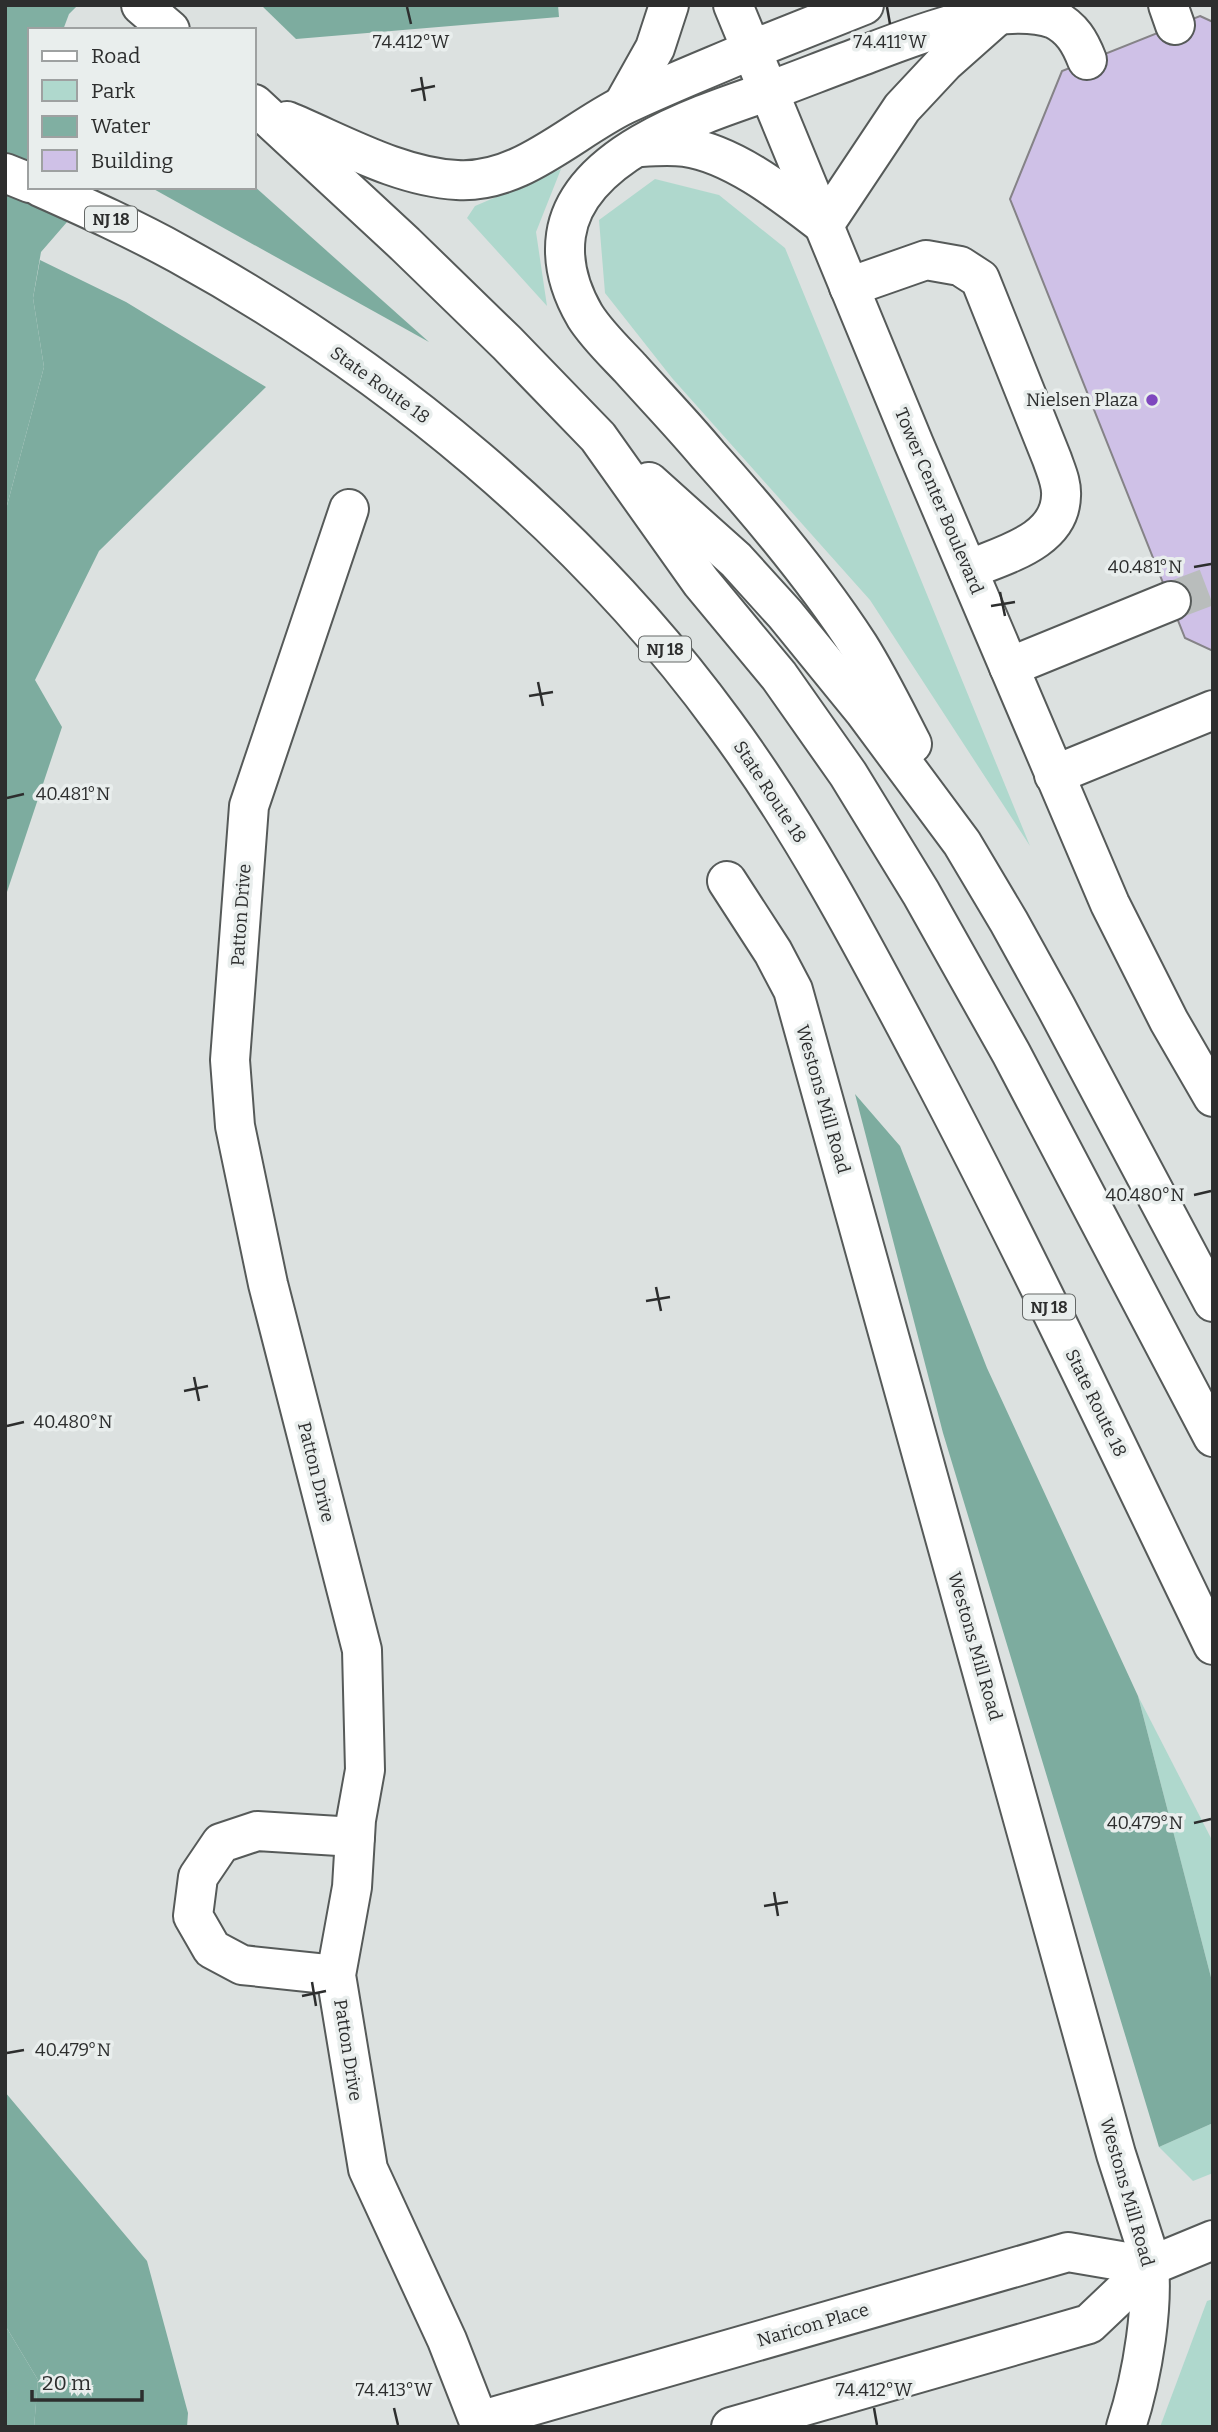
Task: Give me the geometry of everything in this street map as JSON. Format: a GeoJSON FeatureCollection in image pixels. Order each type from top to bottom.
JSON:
{"type":"FeatureCollection","features":[{"type":"Feature","properties":{"kind":"main road"},"geometry":{"type":"LineString","coordinates":[[141,5],[168,28]]}},
{"type":"Feature","properties":{"kind":"main road"},"geometry":{"type":"LineString","coordinates":[[623,105],[654,48],[669,5]]}},
{"type":"Feature","properties":{"kind":"main road","name":"Tower Center Boulevard"},"geometry":{"type":"LineString","coordinates":[[733,5],[1110,904],[1200,1052],[1213,1097]]}},
{"type":"Feature","properties":{"kind":"main road"},"geometry":{"type":"LineString","coordinates":[[257,107],[400,169],[461,181],[494,176],[513,169],[623,105],[864,5]]}},
{"type":"Feature","properties":{"kind":"main road"},"geometry":{"type":"LineString","coordinates":[[1087,60],[1076,37],[1065,26],[1054,19],[1020,11],[981,16],[934,28],[690,121],[639,147],[603,172],[579,200],[566,234],[566,252],[570,284],[577,301],[598,333],[723,471],[809,576],[835,611],[884,689],[961,843],[1056,1007],[1213,1302]]}},
{"type":"Feature","properties":{"kind":"main road"},"geometry":{"type":"LineString","coordinates":[[639,147],[687,147],[713,155],[762,182],[824,225],[902,108],[952,55],[1001,13]]}},
{"type":"Feature","properties":{"kind":"main road"},"geometry":{"type":"LineString","coordinates":[[257,107],[433,271],[598,437],[736,560],[826,662],[961,843]]}},
{"type":"Feature","properties":{"kind":"main road"},"geometry":{"type":"LineString","coordinates":[[5,173],[28,182]]}},
{"type":"Feature","properties":{"kind":"main road","name":"State Route 18"},"geometry":{"type":"LineString","coordinates":[[44,189],[131,228],[181,255],[302,328],[407,402],[456,441],[546,523],[630,608],[724,722],[825,878],[990,1185],[1213,1645]]}},
{"type":"Feature","properties":{"kind":"main road"},"geometry":{"type":"LineString","coordinates":[[849,287],[926,260],[960,266],[980,279],[1052,459],[1062,496],[1058,512],[1043,535],[968,570]]}},
{"type":"Feature","properties":{"kind":"main road"},"geometry":{"type":"LineString","coordinates":[[598,437],[701,582],[779,676],[884,829],[1011,1053],[1213,1437]]}},
{"type":"Feature","properties":{"kind":"main road","name":"Patton Drive"},"geometry":{"type":"LineString","coordinates":[[349,509],[249,806],[230,1060],[235,1126],[268,1284],[362,1650],[365,1770],[355,1837],[352,1887],[336,1975],[368,2169],[447,2340],[480,2424]]}},
{"type":"Feature","properties":{"kind":"main road"},"geometry":{"type":"LineString","coordinates":[[1009,667],[1171,601]]}},
{"type":"Feature","properties":{"kind":"main road"},"geometry":{"type":"LineString","coordinates":[[1054,775],[1213,710]]}},
{"type":"Feature","properties":{"kind":"main road","name":"Westons Mill Road"},"geometry":{"type":"LineString","coordinates":[[727,881],[773,952],[793,990],[1116,2154],[1141,2229],[1150,2266],[1150,2304],[1137,2386],[1126,2427]]}},
{"type":"Feature","properties":{"kind":"main road"},"geometry":{"type":"LineString","coordinates":[[336,1975],[242,1965],[212,1950],[193,1916],[196,1890],[198,1877],[221,1843],[257,1831],[355,1837]]}},
{"type":"Feature","properties":{"kind":"main road"},"geometry":{"type":"LineString","coordinates":[[731,2427],[1089,2324],[1150,2266],[1213,2240]]}},
{"type":"Feature","properties":{"kind":"main road","name":"Naricon Place"},"geometry":{"type":"LineString","coordinates":[[480,2424],[1068,2252],[1150,2266]]}},
{"type":"Feature","properties":{"kind":"green space"},"geometry":{"type":"Polygon","coordinates":[[[561,169],[536,232],[547,306],[467,218],[475,206],[561,169]]]}},
{"type":"Feature","properties":{"kind":"green space"},"geometry":{"type":"Polygon","coordinates":[[[655,179],[719,195],[785,248],[1030,846],[870,600],[672,378],[605,293],[599,220],[655,179]]]}},
{"type":"Feature","properties":{"kind":"green space"},"geometry":{"type":"Polygon","coordinates":[[[1138,1696],[1213,1842],[1213,1985],[1138,1696]]]}},
{"type":"Feature","properties":{"kind":"green space"},"geometry":{"type":"Polygon","coordinates":[[[1213,2123],[1213,2173],[1193,2181],[1159,2147],[1213,2123]]]}},
{"type":"Feature","properties":{"kind":"green space"},"geometry":{"type":"Polygon","coordinates":[[[1213,2299],[1213,2427],[1160,2427],[1207,2301],[1213,2299]]]}},
{"type":"Feature","properties":{"kind":"shaded area"},"geometry":{"type":"Polygon","coordinates":[[[261,5],[558,5],[559,17],[296,39],[261,5]]]}},
{"type":"Feature","properties":{"kind":"shaded area"},"geometry":{"type":"Polygon","coordinates":[[[256,188],[429,342],[154,189],[256,188]]]}},
{"type":"Feature","properties":{"kind":"shaded area"},"geometry":{"type":"Polygon","coordinates":[[[40,260],[126,302],[266,387],[99,551],[35,680],[62,727],[5,898],[5,513],[44,367],[33,298],[40,260]]]}},
{"type":"Feature","properties":{"kind":"shaded area"},"geometry":{"type":"Polygon","coordinates":[[[855,1094],[900,1146],[987,1368],[1138,1696],[1213,1985],[1213,2123],[1159,2147],[943,1433],[855,1094]]]}},
{"type":"Feature","properties":{"kind":"shaded area"},"geometry":{"type":"Polygon","coordinates":[[[5,2092],[147,2261],[188,2413],[187,2427],[34,2427],[38,2380],[5,2325],[5,2092]]]}},
{"type":"Feature","properties":{"kind":"water"},"geometry":{"type":"Polygon","coordinates":[[[5,5],[78,5],[69,14],[64,28],[28,28],[28,189],[35,189],[80,207],[41,252],[33,298],[44,367],[5,513],[5,5]]]}},
{"type":"Feature","properties":{"kind":"water"},"geometry":{"type":"Polygon","coordinates":[[[5,2325],[38,2380],[34,2427],[5,2427],[5,2325]]]}},
{"type":"Feature","properties":{"kind":"building","name":"Nielsen Plaza"},"geometry":{"type":"Polygon","coordinates":[[[1200,16],[1213,22],[1213,651],[1185,638],[1010,199],[1062,71],[1200,16]]]}},
{"type":"Feature","properties":{"kind":"tunnel"},"geometry":{"type":"LineString","coordinates":[[1171,601],[1213,585]]}},
{"type":"Feature","properties":{"kind":"place","name":"Nielsen Plaza"},"geometry":{"type":"Point","coordinates":[1152,400]}}]}
